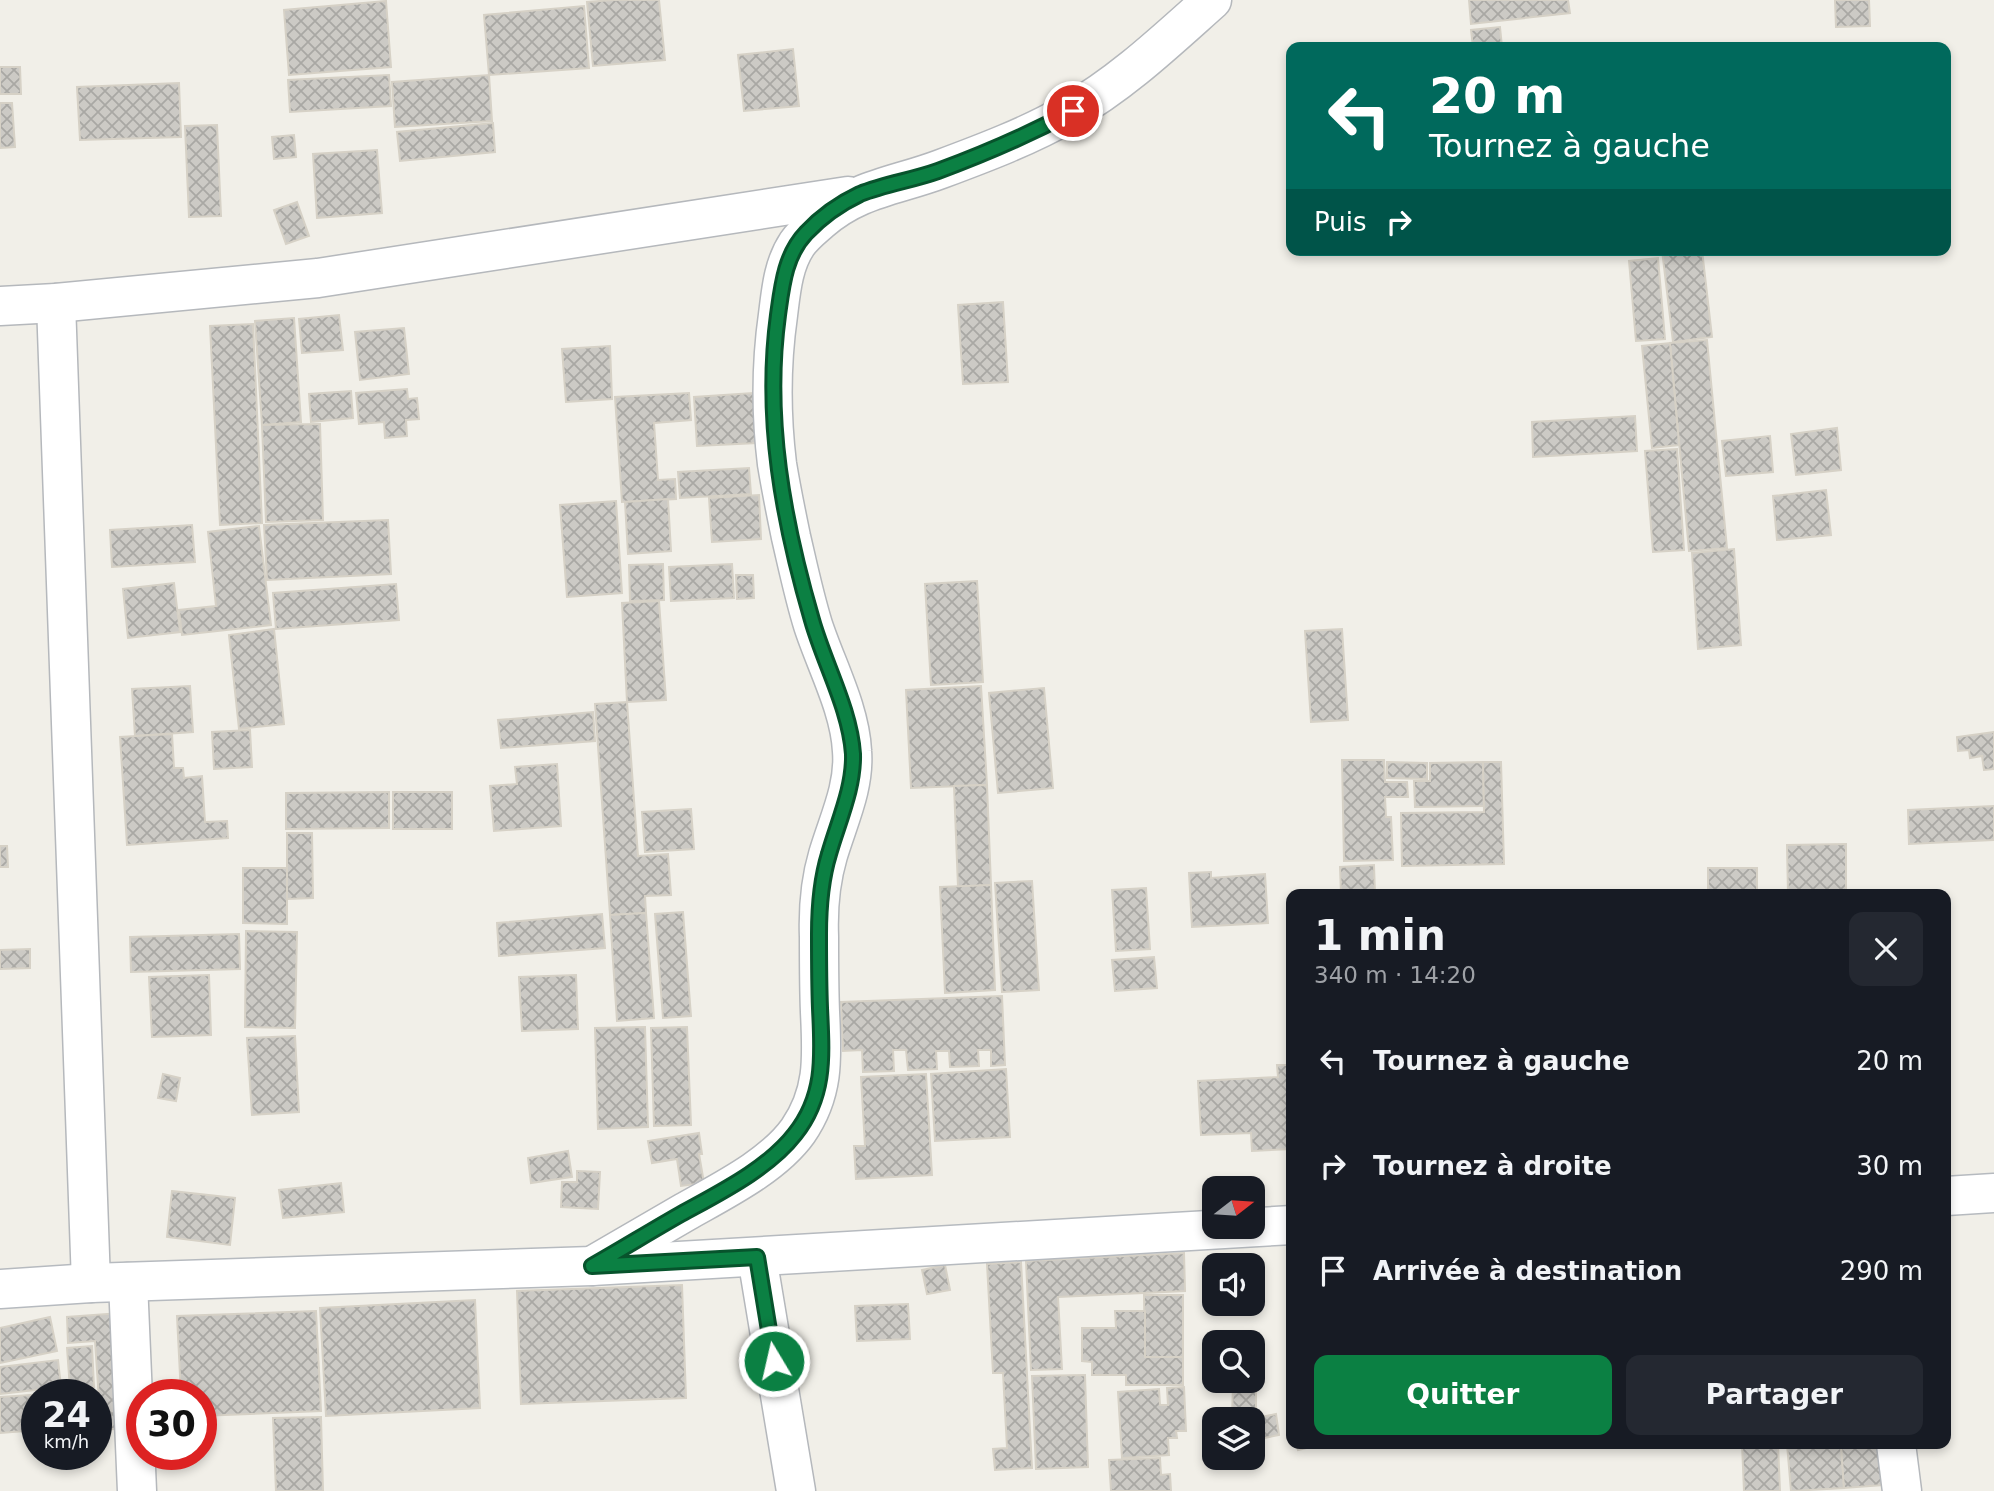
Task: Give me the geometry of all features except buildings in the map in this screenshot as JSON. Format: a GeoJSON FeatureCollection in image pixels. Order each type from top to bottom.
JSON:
{"type":"FeatureCollection","features":[{"type":"Feature","properties":{"kind":"street"},"geometry":{"type":"LineString","coordinates":[[0,306],[318,278],[860,194],[936,171],[1041,128],[1073,111],[1127,73],[1212,0]]}},
{"type":"Feature","properties":{"kind":"street"},"geometry":{"type":"LineString","coordinates":[[592,1266],[719,1193],[765,1163],[797,1133],[811,1107],[819,1084],[822,1061],[819,985],[820,891],[853,769],[853,755],[848,724],[803,591],[788,519],[774,431],[773,370],[780,302],[790,257],[806,233],[832,211],[860,194]]}},
{"type":"Feature","properties":{"kind":"street"},"geometry":{"type":"LineString","coordinates":[[56,303],[91,1283]]}},
{"type":"Feature","properties":{"kind":"street"},"geometry":{"type":"LineString","coordinates":[[1951,1196],[1994,1193]]}},
{"type":"Feature","properties":{"kind":"street"},"geometry":{"type":"LineString","coordinates":[[0,1289],[91,1283],[592,1266],[1286,1225]]}},
{"type":"Feature","properties":{"kind":"street"},"geometry":{"type":"LineString","coordinates":[[757,1257],[796,1491]]}},
{"type":"Feature","properties":{"kind":"street"},"geometry":{"type":"LineString","coordinates":[[128,1282],[137,1491]]}},
{"type":"Feature","properties":{"kind":"street"},"geometry":{"type":"LineString","coordinates":[[1897,1449],[1902,1491]]}},
{"type":"Feature","properties":{"kind":"route"},"geometry":{"type":"LineString","coordinates":[[774,1361],[757,1257],[592,1266],[719,1193],[765,1163],[797,1133],[817,1094],[819,1084],[822,1061],[819,985],[820,891],[853,769],[853,755],[848,724],[803,591],[778,466],[774,431],[773,370],[784,276],[790,257],[806,233],[832,211],[860,194],[936,171],[1041,128],[1073,111]]}}]}
